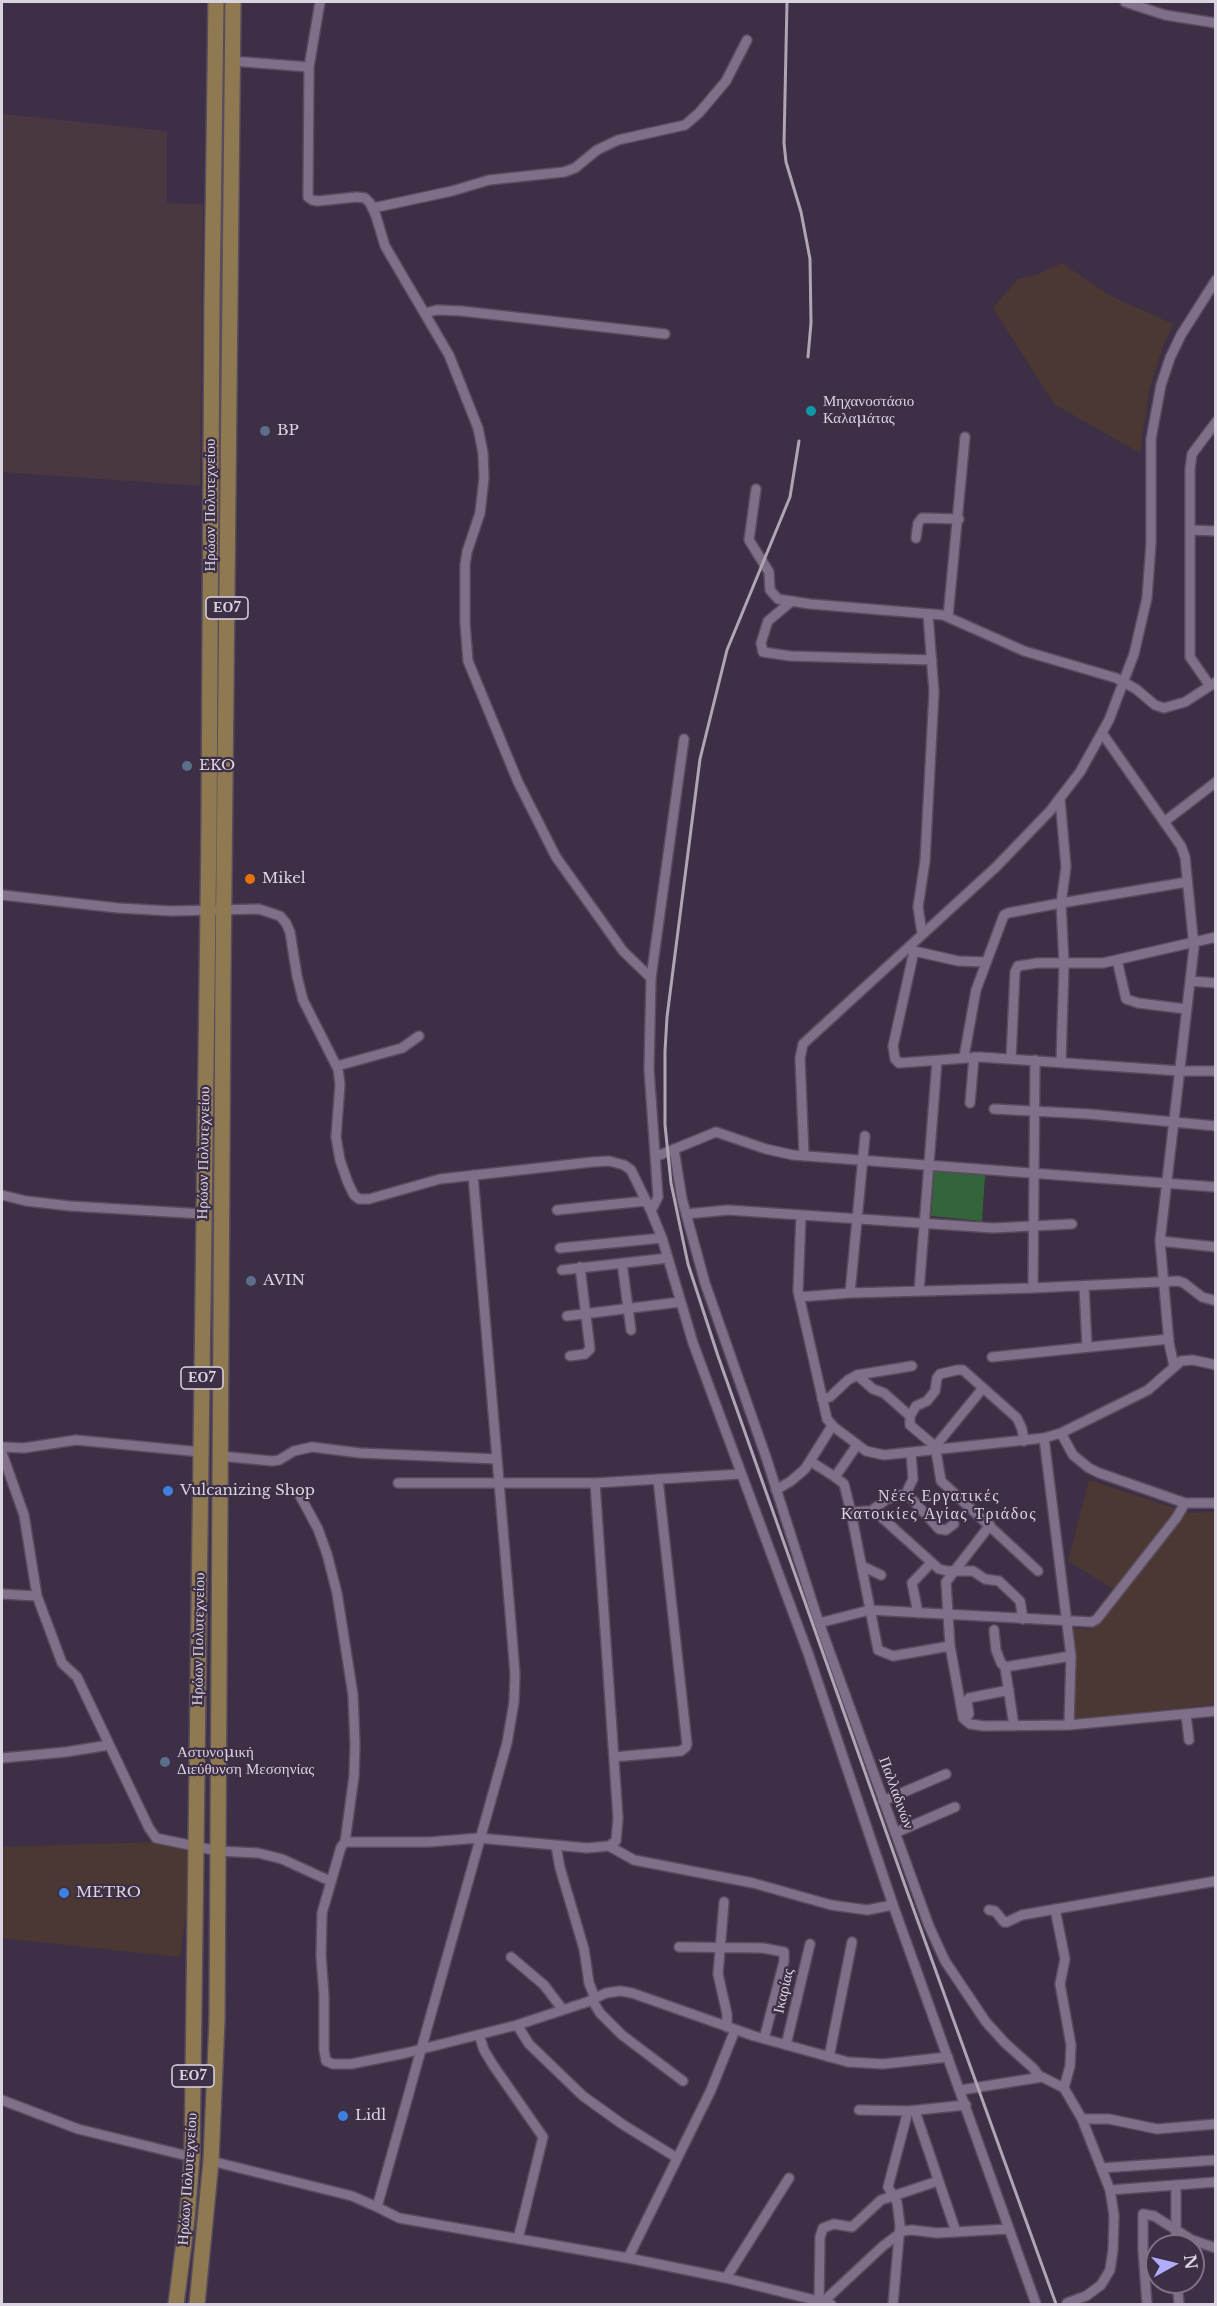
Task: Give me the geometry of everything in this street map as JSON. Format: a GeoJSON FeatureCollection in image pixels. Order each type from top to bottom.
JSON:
{"type":"FeatureCollection","features":[{"type":"Feature","properties":{"kind":"main road","name":"Ηρώων Πολυτεχνείου"},"geometry":{"type":"LineString","coordinates":[[176,2304],[187,2220],[192,2157],[216,2]]}},
{"type":"Feature","properties":{"kind":"main road","name":"Ηρώων Πολυτεχνείου"},"geometry":{"type":"LineString","coordinates":[[197,2304],[211,2161],[217,2020],[224,909],[233,2]]}},
{"type":"Feature","properties":{"kind":"street"},"geometry":{"type":"LineString","coordinates":[[320,2],[309,68],[308,197],[318,201],[364,198],[373,208],[385,246],[449,355],[478,428],[482,444],[484,478],[480,513],[465,565],[468,661],[525,798],[556,857],[623,951],[651,978]]}},
{"type":"Feature","properties":{"kind":"street"},"geometry":{"type":"LineString","coordinates":[[1125,2],[1165,15],[1215,22]]}},
{"type":"Feature","properties":{"kind":"street"},"geometry":{"type":"LineString","coordinates":[[373,208],[452,191],[489,180],[564,172],[574,168],[597,150],[618,140],[685,124],[699,113],[726,81],[747,40]]}},
{"type":"Feature","properties":{"kind":"street"},"geometry":{"type":"LineString","coordinates":[[232,61],[309,68]]}},
{"type":"Feature","properties":{"kind":"street"},"geometry":{"type":"LineString","coordinates":[[804,1156],[802,1047],[810,1036],[911,949],[922,933],[1008,855],[1060,799],[1087,762],[1102,733],[1124,682],[1138,639],[1147,598],[1151,543],[1150,446],[1158,399],[1166,371],[1181,335],[1215,279]]}},
{"type":"Feature","properties":{"kind":"street"},"geometry":{"type":"LineString","coordinates":[[425,313],[436,310],[461,311],[665,334]]}},
{"type":"Feature","properties":{"kind":"street"},"geometry":{"type":"LineString","coordinates":[[756,489],[749,540],[769,573],[769,586],[773,596],[778,599],[948,617],[1024,651],[1098,672],[1124,682],[1140,691],[1155,705],[1164,708],[1177,706],[1213,684],[1190,657],[1190,530],[1191,458],[1215,422]]}},
{"type":"Feature","properties":{"kind":"street"},"geometry":{"type":"LineString","coordinates":[[948,617],[965,437]]}},
{"type":"Feature","properties":{"kind":"street"},"geometry":{"type":"LineString","coordinates":[[916,538],[918,523],[922,518],[959,519]]}},
{"type":"Feature","properties":{"kind":"street"},"geometry":{"type":"LineString","coordinates":[[1190,530],[1215,531]]}},
{"type":"Feature","properties":{"kind":"street"},"geometry":{"type":"LineString","coordinates":[[792,601],[768,621],[762,643],[763,652],[790,656],[932,660]]}},
{"type":"Feature","properties":{"kind":"street"},"geometry":{"type":"LineString","coordinates":[[922,933],[918,907],[925,861],[927,786],[933,710],[928,615]]}},
{"type":"Feature","properties":{"kind":"street"},"geometry":{"type":"LineString","coordinates":[[1102,733],[1183,849],[1187,882],[1193,942],[1160,1241],[1169,1339],[1174,1366]]}},
{"type":"Feature","properties":{"kind":"street"},"geometry":{"type":"LineString","coordinates":[[651,1211],[658,1197],[649,1050],[651,978],[684,740]]}},
{"type":"Feature","properties":{"kind":"street"},"geometry":{"type":"LineString","coordinates":[[1164,822],[1215,782]]}},
{"type":"Feature","properties":{"kind":"street"},"geometry":{"type":"LineString","coordinates":[[1060,799],[1066,867],[1061,903],[1064,964],[1061,1062]]}},
{"type":"Feature","properties":{"kind":"street"},"geometry":{"type":"LineString","coordinates":[[970,1103],[969,1057],[976,990],[1004,915],[1187,882]]}},
{"type":"Feature","properties":{"kind":"street"},"geometry":{"type":"LineString","coordinates":[[2,895],[118,909],[265,910],[280,916],[286,923],[292,939],[295,969],[303,1000],[337,1066],[340,1084],[336,1137],[340,1160],[354,1195],[359,1198],[369,1199],[440,1179],[472,1175],[609,1161],[624,1165],[631,1170],[662,1238],[680,1302],[823,1696],[893,1905],[1036,2304]]}},
{"type":"Feature","properties":{"kind":"street"},"geometry":{"type":"LineString","coordinates":[[1011,1059],[1016,968],[1021,965],[1097,963],[1215,937]]}},
{"type":"Feature","properties":{"kind":"street"},"geometry":{"type":"LineString","coordinates":[[911,949],[963,962],[985,962]]}},
{"type":"Feature","properties":{"kind":"street"},"geometry":{"type":"LineString","coordinates":[[911,949],[893,1053],[897,1061],[902,1064],[969,1057],[1180,1071],[1215,1071]]}},
{"type":"Feature","properties":{"kind":"street"},"geometry":{"type":"LineString","coordinates":[[1117,960],[1127,1000],[1186,1009]]}},
{"type":"Feature","properties":{"kind":"street"},"geometry":{"type":"LineString","coordinates":[[1190,981],[1215,983]]}},
{"type":"Feature","properties":{"kind":"street"},"geometry":{"type":"LineString","coordinates":[[337,1066],[402,1048],[419,1036]]}},
{"type":"Feature","properties":{"kind":"street"},"geometry":{"type":"LineString","coordinates":[[1033,1288],[1035,1060]]}},
{"type":"Feature","properties":{"kind":"street"},"geometry":{"type":"LineString","coordinates":[[920,1291],[937,1061]]}},
{"type":"Feature","properties":{"kind":"street"},"geometry":{"type":"LineString","coordinates":[[994,1109],[1174,1120],[1215,1126]]}},
{"type":"Feature","properties":{"kind":"street"},"geometry":{"type":"LineString","coordinates":[[655,1157],[717,1132],[766,1149],[804,1156],[1166,1181],[1215,1187]]}},
{"type":"Feature","properties":{"kind":"street"},"geometry":{"type":"LineString","coordinates":[[849,1293],[865,1136]]}},
{"type":"Feature","properties":{"kind":"street","name":"Παλλαδινών"},"geometry":{"type":"LineString","coordinates":[[674,1149],[680,1191],[705,1283],[766,1457],[819,1623],[929,1926],[945,1961],[990,2027],[1040,2077]]}},
{"type":"Feature","properties":{"kind":"street"},"geometry":{"type":"LineString","coordinates":[[377,2206],[509,1733],[515,1683],[472,1175]]}},
{"type":"Feature","properties":{"kind":"street"},"geometry":{"type":"LineString","coordinates":[[2,1195],[26,1201],[70,1206],[204,1214]]}},
{"type":"Feature","properties":{"kind":"street"},"geometry":{"type":"LineString","coordinates":[[557,1210],[646,1201]]}},
{"type":"Feature","properties":{"kind":"street"},"geometry":{"type":"LineString","coordinates":[[686,1214],[728,1210],[993,1228],[1072,1224]]}},
{"type":"Feature","properties":{"kind":"street"},"geometry":{"type":"LineString","coordinates":[[801,1215],[798,1263],[799,1297],[827,1419],[832,1426],[866,1450],[884,1455],[1044,1438],[1148,1390],[1174,1366],[1185,1360],[1215,1365]]}},
{"type":"Feature","properties":{"kind":"street"},"geometry":{"type":"LineString","coordinates":[[560,1248],[662,1238]]}},
{"type":"Feature","properties":{"kind":"street"},"geometry":{"type":"LineString","coordinates":[[1160,1241],[1215,1247]]}},
{"type":"Feature","properties":{"kind":"street"},"geometry":{"type":"LineString","coordinates":[[562,1270],[668,1258]]}},
{"type":"Feature","properties":{"kind":"street"},"geometry":{"type":"LineString","coordinates":[[622,1263],[631,1330]]}},
{"type":"Feature","properties":{"kind":"street"},"geometry":{"type":"LineString","coordinates":[[570,1356],[585,1354],[590,1349],[580,1268]]}},
{"type":"Feature","properties":{"kind":"street"},"geometry":{"type":"LineString","coordinates":[[799,1297],[849,1293],[1182,1282],[1202,1297],[1215,1300]]}},
{"type":"Feature","properties":{"kind":"street"},"geometry":{"type":"LineString","coordinates":[[1084,1286],[1087,1346]]}},
{"type":"Feature","properties":{"kind":"street"},"geometry":{"type":"LineString","coordinates":[[567,1316],[680,1302]]}},
{"type":"Feature","properties":{"kind":"street"},"geometry":{"type":"LineString","coordinates":[[992,1357],[1169,1339]]}},
{"type":"Feature","properties":{"kind":"street"},"geometry":{"type":"LineString","coordinates":[[822,1399],[830,1396],[857,1375],[912,1366]]}},
{"type":"Feature","properties":{"kind":"street"},"geometry":{"type":"LineString","coordinates":[[936,1449],[910,1425],[910,1416],[917,1405],[927,1400],[935,1390],[937,1378],[944,1372],[963,1370],[1017,1418],[1024,1441]]}},
{"type":"Feature","properties":{"kind":"street"},"geometry":{"type":"LineString","coordinates":[[857,1375],[874,1389],[884,1393],[910,1416]]}},
{"type":"Feature","properties":{"kind":"street"},"geometry":{"type":"LineString","coordinates":[[982,1388],[943,1434],[936,1449],[941,1482],[1038,1571]]}},
{"type":"Feature","properties":{"kind":"street"},"geometry":{"type":"LineString","coordinates":[[776,1490],[796,1478],[810,1461],[832,1426]]}},
{"type":"Feature","properties":{"kind":"street"},"geometry":{"type":"LineString","coordinates":[[1061,1432],[1073,1455],[1089,1468],[1185,1503],[1215,1503]]}},
{"type":"Feature","properties":{"kind":"street"},"geometry":{"type":"LineString","coordinates":[[1044,1438],[1071,1656],[1069,1725]]}},
{"type":"Feature","properties":{"kind":"street"},"geometry":{"type":"LineString","coordinates":[[2,1447],[24,1448],[76,1440],[201,1452]]}},
{"type":"Feature","properties":{"kind":"street"},"geometry":{"type":"LineString","coordinates":[[835,1477],[857,1445]]}},
{"type":"Feature","properties":{"kind":"street"},"geometry":{"type":"LineString","coordinates":[[220,1456],[272,1461],[279,1460],[294,1451],[312,1448],[360,1453],[497,1459]]}},
{"type":"Feature","properties":{"kind":"street"},"geometry":{"type":"LineString","coordinates":[[2,1453],[24,1515],[37,1596],[62,1663],[77,1677],[144,1820],[156,1838],[218,1851],[258,1853],[282,1859],[330,1881]]}},
{"type":"Feature","properties":{"kind":"street"},"geometry":{"type":"LineString","coordinates":[[911,1453],[913,1479],[908,1493],[912,1500],[939,1529],[946,1530],[954,1524]]}},
{"type":"Feature","properties":{"kind":"street"},"geometry":{"type":"LineString","coordinates":[[810,1461],[844,1484],[862,1566],[875,1645],[878,1650],[893,1656],[950,1646]]}},
{"type":"Feature","properties":{"kind":"street"},"geometry":{"type":"LineString","coordinates":[[398,1483],[595,1483],[741,1474]]}},
{"type":"Feature","properties":{"kind":"street"},"geometry":{"type":"LineString","coordinates":[[614,1757],[681,1751],[687,1744],[658,1479]]}},
{"type":"Feature","properties":{"kind":"street"},"geometry":{"type":"LineString","coordinates":[[345,1842],[429,1842],[478,1838],[587,1848],[609,1846],[616,1841],[618,1834],[614,1757],[595,1483]]}},
{"type":"Feature","properties":{"kind":"street"},"geometry":{"type":"LineString","coordinates":[[298,1492],[318,1529],[327,1554],[337,1593],[353,1695],[354,1776],[345,1842],[341,1847],[322,1913],[325,2060],[333,2064],[351,2064],[421,2049],[517,2025],[612,1991],[632,1993],[731,2029],[829,2057],[874,2064],[948,2057]]}},
{"type":"Feature","properties":{"kind":"street"},"geometry":{"type":"LineString","coordinates":[[871,1511],[886,1499],[908,1493]]}},
{"type":"Feature","properties":{"kind":"street"},"geometry":{"type":"LineString","coordinates":[[819,1623],[870,1610],[1089,1622],[1097,1619],[1177,1517],[1185,1503]]}},
{"type":"Feature","properties":{"kind":"street"},"geometry":{"type":"LineString","coordinates":[[851,1512],[871,1511],[879,1515],[931,1563],[942,1570],[974,1570],[984,1578],[999,1581],[1020,1601],[1023,1619]]}},
{"type":"Feature","properties":{"kind":"street"},"geometry":{"type":"LineString","coordinates":[[990,1526],[946,1582],[950,1646],[959,1705],[963,1718],[970,1724],[984,1726],[1069,1725],[1215,1711]]}},
{"type":"Feature","properties":{"kind":"street"},"geometry":{"type":"LineString","coordinates":[[918,1613],[912,1583],[931,1563]]}},
{"type":"Feature","properties":{"kind":"street"},"geometry":{"type":"LineString","coordinates":[[862,1566],[881,1575]]}},
{"type":"Feature","properties":{"kind":"street"},"geometry":{"type":"LineString","coordinates":[[2,1594],[37,1596]]}},
{"type":"Feature","properties":{"kind":"street"},"geometry":{"type":"LineString","coordinates":[[994,1630],[996,1650],[1000,1663],[1005,1667],[1014,1726]]}},
{"type":"Feature","properties":{"kind":"street"},"geometry":{"type":"LineString","coordinates":[[1005,1667],[1071,1656]]}},
{"type":"Feature","properties":{"kind":"street"},"geometry":{"type":"LineString","coordinates":[[969,1714],[969,1698],[1009,1690]]}},
{"type":"Feature","properties":{"kind":"street"},"geometry":{"type":"LineString","coordinates":[[1186,1714],[1189,1740]]}},
{"type":"Feature","properties":{"kind":"street"},"geometry":{"type":"LineString","coordinates":[[2,1758],[109,1745]]}},
{"type":"Feature","properties":{"kind":"street"},"geometry":{"type":"LineString","coordinates":[[883,1801],[946,1774]]}},
{"type":"Feature","properties":{"kind":"street"},"geometry":{"type":"LineString","coordinates":[[895,1833],[955,1807]]}},
{"type":"Feature","properties":{"kind":"street"},"geometry":{"type":"LineString","coordinates":[[556,1846],[560,1868],[584,1949],[589,1983],[600,2013],[622,2035],[683,2081]]}},
{"type":"Feature","properties":{"kind":"street"},"geometry":{"type":"LineString","coordinates":[[609,1846],[634,1860],[753,1883],[831,1905],[867,1910],[893,1905]]}},
{"type":"Feature","properties":{"kind":"street"},"geometry":{"type":"LineString","coordinates":[[989,1910],[995,1911],[1004,1922],[1007,1922],[1023,1915],[1215,1881]]}},
{"type":"Feature","properties":{"kind":"street"},"geometry":{"type":"LineString","coordinates":[[628,2258],[711,2090],[731,2029],[718,1978],[724,1902]]}},
{"type":"Feature","properties":{"kind":"street"},"geometry":{"type":"LineString","coordinates":[[1055,1909],[1065,1957],[1060,1984],[1071,2045],[1070,2066],[1064,2088]]}},
{"type":"Feature","properties":{"kind":"street"},"geometry":{"type":"LineString","coordinates":[[829,2057],[852,1942]]}},
{"type":"Feature","properties":{"kind":"street","name":"Ικαρίας"},"geometry":{"type":"LineString","coordinates":[[786,2045],[810,1944]]}},
{"type":"Feature","properties":{"kind":"street"},"geometry":{"type":"LineString","coordinates":[[679,1947],[763,1948],[784,1952],[784,1961],[764,2039]]}},
{"type":"Feature","properties":{"kind":"street"},"geometry":{"type":"LineString","coordinates":[[511,1957],[544,1985],[563,2010]]}},
{"type":"Feature","properties":{"kind":"street"},"geometry":{"type":"LineString","coordinates":[[517,2025],[529,2044],[583,2096],[622,2124],[677,2158]]}},
{"type":"Feature","properties":{"kind":"street"},"geometry":{"type":"LineString","coordinates":[[479,2035],[484,2050],[493,2065],[543,2137],[518,2239]]}},
{"type":"Feature","properties":{"kind":"street"},"geometry":{"type":"LineString","coordinates":[[961,2090],[1040,2077],[1064,2088],[1082,2119],[1110,2190],[1114,2225],[1113,2258],[1110,2270],[1103,2282],[1093,2292],[1067,2303]]}},
{"type":"Feature","properties":{"kind":"street"},"geometry":{"type":"LineString","coordinates":[[2,2100],[78,2129],[192,2157]]}},
{"type":"Feature","properties":{"kind":"street"},"geometry":{"type":"LineString","coordinates":[[859,2110],[911,2111],[966,2105]]}},
{"type":"Feature","properties":{"kind":"street"},"geometry":{"type":"LineString","coordinates":[[911,2111],[956,2232]]}},
{"type":"Feature","properties":{"kind":"street"},"geometry":{"type":"LineString","coordinates":[[893,2304],[899,2233],[897,2204],[888,2187],[911,2111]]}},
{"type":"Feature","properties":{"kind":"street"},"geometry":{"type":"LineString","coordinates":[[1082,2119],[1106,2119],[1157,2129],[1215,2124]]}},
{"type":"Feature","properties":{"kind":"street"},"geometry":{"type":"LineString","coordinates":[[1102,2168],[1215,2160]]}},
{"type":"Feature","properties":{"kind":"street"},"geometry":{"type":"LineString","coordinates":[[211,2161],[352,2196],[399,2218],[628,2258],[726,2278],[823,2303]]}},
{"type":"Feature","properties":{"kind":"street"},"geometry":{"type":"LineString","coordinates":[[726,2278],[789,2178]]}},
{"type":"Feature","properties":{"kind":"street"},"geometry":{"type":"LineString","coordinates":[[823,2303],[820,2237],[823,2229],[832,2224],[854,2227],[877,2203],[893,2195],[938,2181]]}},
{"type":"Feature","properties":{"kind":"street"},"geometry":{"type":"LineString","coordinates":[[1110,2190],[1215,2182]]}},
{"type":"Feature","properties":{"kind":"street"},"geometry":{"type":"LineString","coordinates":[[1176,2186],[1176,2231]]}},
{"type":"Feature","properties":{"kind":"street"},"geometry":{"type":"LineString","coordinates":[[1147,2304],[1143,2214],[1154,2216],[1176,2231],[1201,2244],[1215,2248]]}},
{"type":"Feature","properties":{"kind":"street"},"geometry":{"type":"LineString","coordinates":[[823,2303],[899,2233],[909,2230],[927,2233],[1008,2229]]}},
{"type":"Feature","properties":{"kind":"shaded area"},"geometry":{"type":"Polygon","coordinates":[[[2,114],[167,131],[167,203],[203,204],[200,486],[2,472],[2,114]]]}},
{"type":"Feature","properties":{"kind":"shaded area"},"geometry":{"type":"Polygon","coordinates":[[[1062,263],[1109,295],[1173,324],[1149,390],[1140,453],[1054,404],[993,308],[1018,279],[1034,276],[1062,263]]]}},
{"type":"Feature","properties":{"kind":"shaded area"},"geometry":{"type":"Polygon","coordinates":[[[1089,1480],[1189,1513],[1215,1512],[1215,1704],[1073,1720],[1072,1629],[1093,1629],[1120,1593],[1068,1561],[1089,1480]]]}},
{"type":"Feature","properties":{"kind":"shaded area"},"geometry":{"type":"Polygon","coordinates":[[[157,1842],[189,1848],[188,1901],[180,1957],[2,1938],[2,1847],[157,1842]]]}},
{"type":"Feature","properties":{"kind":"green space"},"geometry":{"type":"Polygon","coordinates":[[[934,1171],[985,1175],[982,1221],[931,1216],[934,1171]]]}},
{"type":"Feature","properties":{"kind":"railway"},"geometry":{"type":"LineString","coordinates":[[787,2],[784,143],[786,162],[801,212],[810,259],[811,323],[808,357]]}},
{"type":"Feature","properties":{"kind":"railway"},"geometry":{"type":"LineString","coordinates":[[799,441],[790,497],[727,650],[700,759],[667,1017],[665,1125],[671,1183],[688,1264],[718,1356],[1056,2304]]}},
{"type":"Feature","properties":{"kind":"place","name":"Μηχανοστάσιο Καλαμάτας"},"geometry":{"type":"Point","coordinates":[811,411]}},
{"type":"Feature","properties":{"kind":"place","name":"BP"},"geometry":{"type":"Point","coordinates":[265,431]}},
{"type":"Feature","properties":{"kind":"place","name":"EKO"},"geometry":{"type":"Point","coordinates":[187,766]}},
{"type":"Feature","properties":{"kind":"place","name":"Mikel"},"geometry":{"type":"Point","coordinates":[250,879]}},
{"type":"Feature","properties":{"kind":"place","name":"AVIN"},"geometry":{"type":"Point","coordinates":[251,1281]}},
{"type":"Feature","properties":{"kind":"place","name":"Vulcanizing Shop"},"geometry":{"type":"Point","coordinates":[168,1491]}},
{"type":"Feature","properties":{"kind":"place","name":"Αστυνομική Διεύθυνση Μεσσηνίας"},"geometry":{"type":"Point","coordinates":[165,1762]}},
{"type":"Feature","properties":{"kind":"place","name":"METRO"},"geometry":{"type":"Point","coordinates":[64,1893]}},
{"type":"Feature","properties":{"kind":"place","name":"Lidl"},"geometry":{"type":"Point","coordinates":[343,2116]}},
{"type":"Feature","properties":{"kind":"district","name":"Νέες Εργατικές Κατοικίες Αγίας Τριάδος"},"geometry":{"type":"Point","coordinates":[939,1505]}}]}
